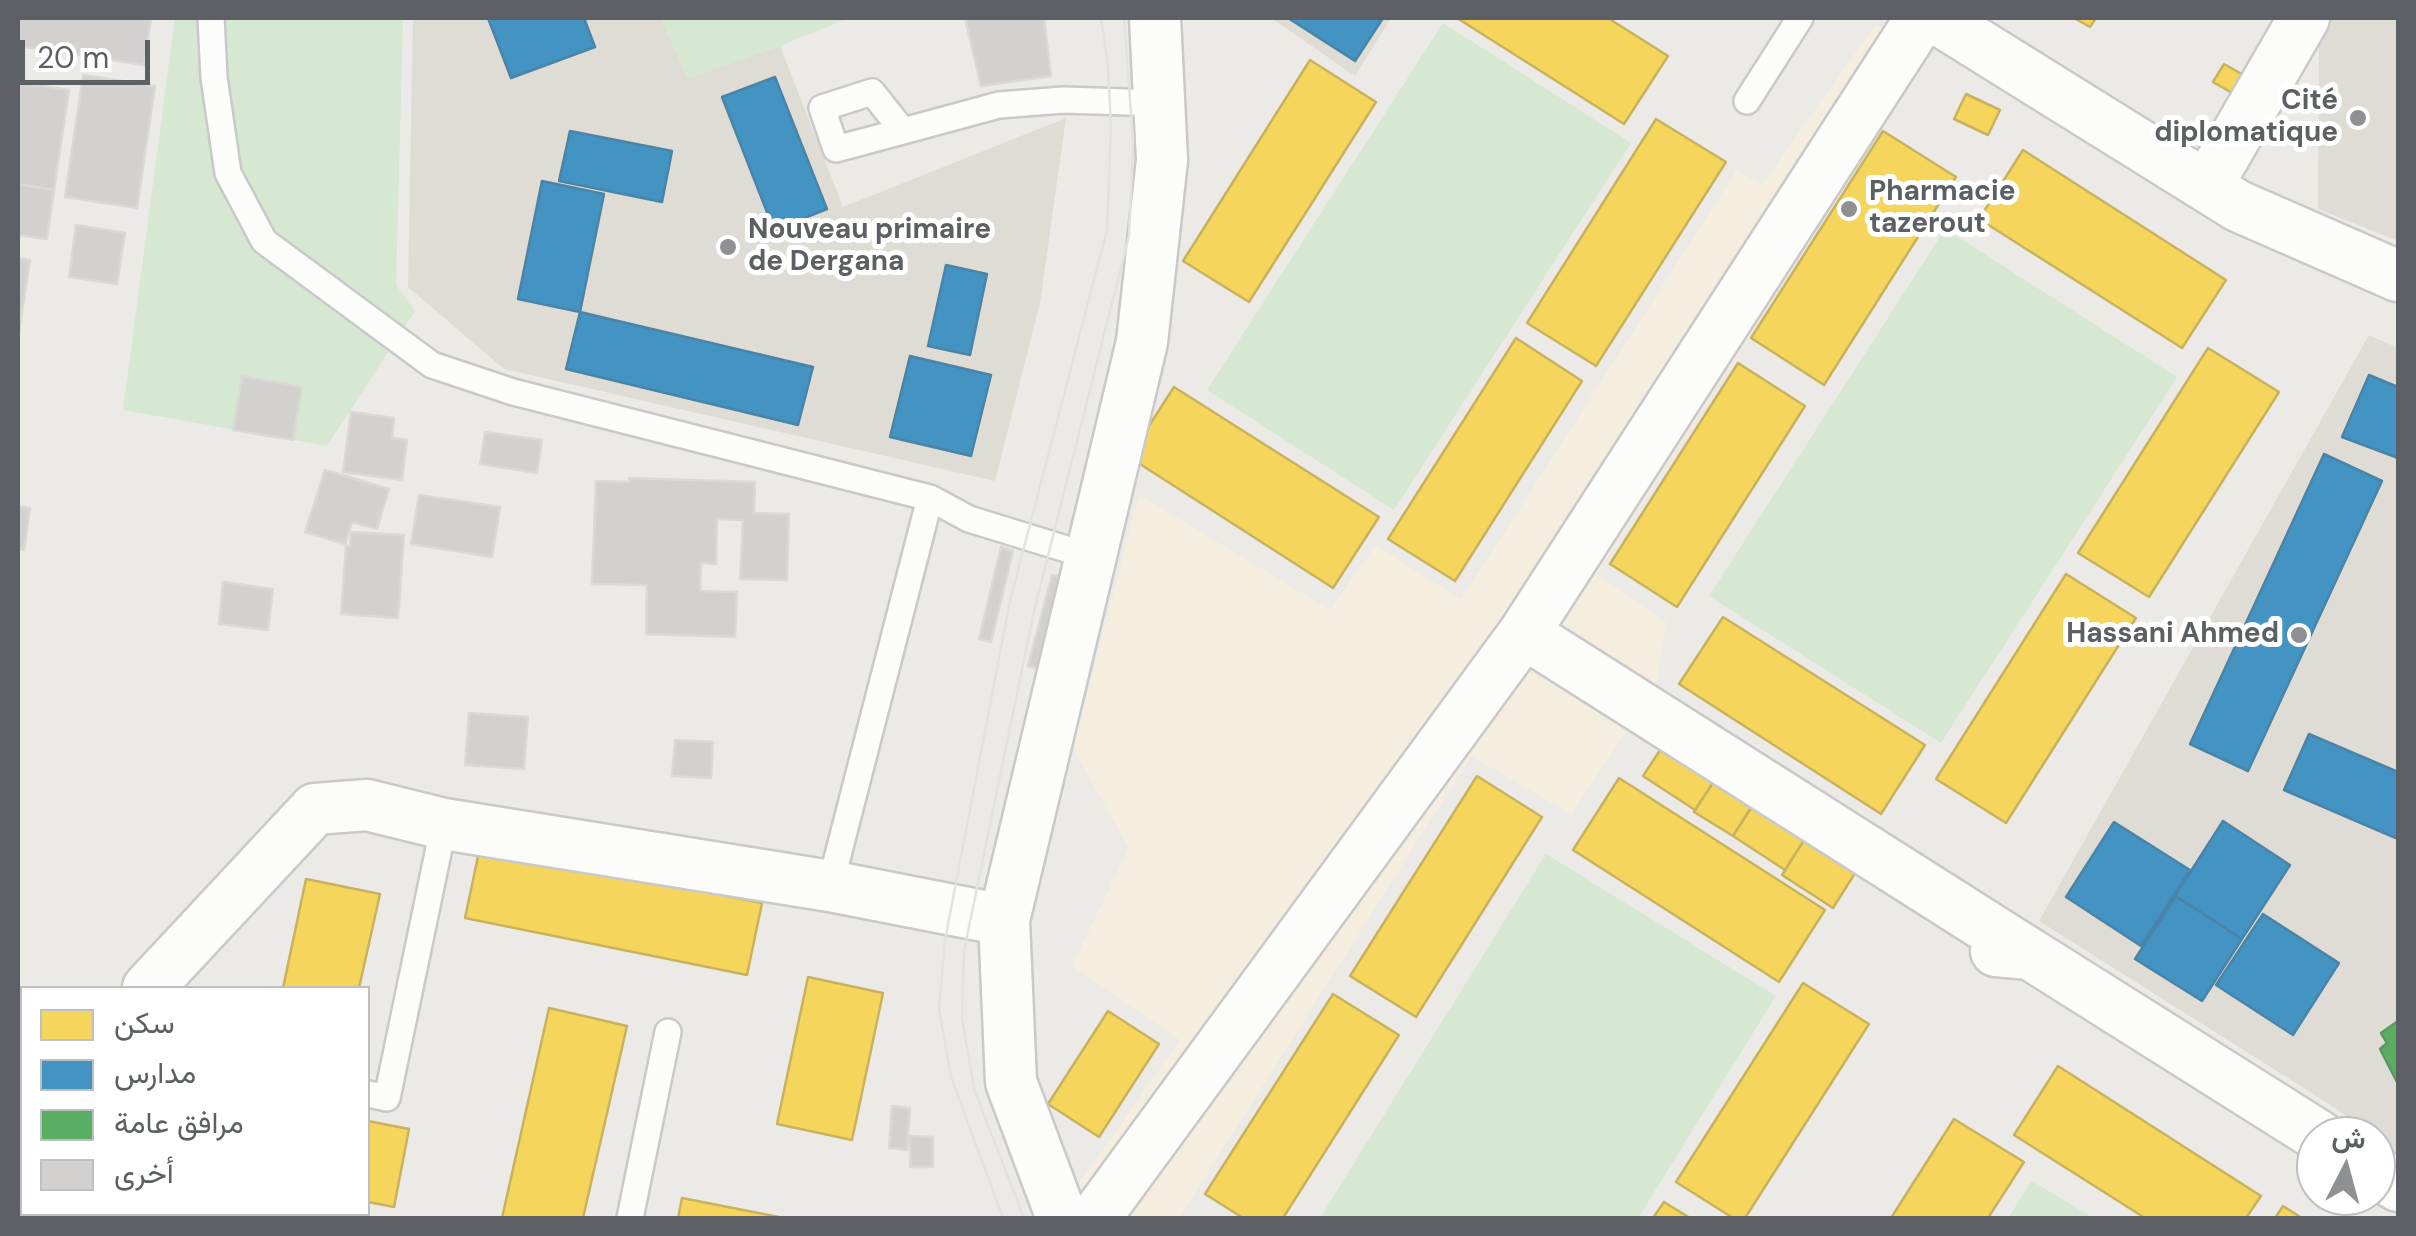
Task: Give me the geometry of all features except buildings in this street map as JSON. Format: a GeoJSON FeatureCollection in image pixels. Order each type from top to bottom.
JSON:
{"type":"FeatureCollection","features":[{"type":"Feature","properties":{"kind":"street"},"geometry":{"type":"LineString","coordinates":[[1062,1218],[1011,1082],[1004,920],[1142,342],[1162,160],[1154,18]]}},
{"type":"Feature","properties":{"kind":"street"},"geometry":{"type":"LineString","coordinates":[[1095,1218],[1524,633],[1921,18]]}},
{"type":"Feature","properties":{"kind":"street"},"geometry":{"type":"LineString","coordinates":[[1936,18],[2238,206],[2398,276]]}},
{"type":"Feature","properties":{"kind":"street"},"geometry":{"type":"LineString","coordinates":[[2206,186],[2304,18]]}},
{"type":"Feature","properties":{"kind":"street"},"geometry":{"type":"LineString","coordinates":[[1524,633],[2010,953],[2296,1122]]}},
{"type":"Feature","properties":{"kind":"street"},"geometry":{"type":"LineString","coordinates":[[150,986],[315,809],[367,805],[444,824],[830,886],[1004,920]]}},
{"type":"Feature","properties":{"kind":"lane"},"geometry":{"type":"LineString","coordinates":[[211,18],[214,76],[228,172],[264,242],[432,364],[513,392],[930,498],[969,519],[1089,556]]}},
{"type":"Feature","properties":{"kind":"lane"},"geometry":{"type":"LineString","coordinates":[[1746,101],[1800,18]]}},
{"type":"Feature","properties":{"kind":"lane"},"geometry":{"type":"LineString","coordinates":[[903,131],[999,105],[1063,100],[1159,103]]}},
{"type":"Feature","properties":{"kind":"lane"},"geometry":{"type":"LineString","coordinates":[[830,886],[930,498]]}},
{"type":"Feature","properties":{"kind":"lane"},"geometry":{"type":"LineString","coordinates":[[370,1094],[387,1098],[444,824]]}},
{"type":"Feature","properties":{"kind":"lane"},"geometry":{"type":"LineString","coordinates":[[630,1218],[668,1032]]}},
{"type":"Feature","properties":{"kind":"shaded area","name":"Nouveau primaire de Dergana"},"geometry":{"type":"Polygon","coordinates":[[[413,18],[661,18],[688,78],[780,46],[843,207],[1066,118],[1040,303],[995,481],[504,369],[408,287],[413,18]]]}},
{"type":"Feature","properties":{"kind":"shaded area"},"geometry":{"type":"Polygon","coordinates":[[[1271,18],[1391,18],[1355,76],[1271,18]]]}},
{"type":"Feature","properties":{"kind":"shaded area","name":"Cité diplomatique"},"geometry":{"type":"Polygon","coordinates":[[[2324,18],[2398,18],[2398,241],[2318,209],[2319,28],[2324,18]]]}},
{"type":"Feature","properties":{"kind":"shaded area"},"geometry":{"type":"Polygon","coordinates":[[[1875,25],[1930,55],[1597,574],[1666,622],[1656,686],[1571,814],[1471,756],[1179,1218],[1055,1218],[1180,1040],[1072,966],[1129,848],[1073,748],[1139,495],[1330,610],[1376,545],[1461,600],[1737,170],[1762,185],[1875,25]]]}},
{"type":"Feature","properties":{"kind":"shaded area","name":"Hassani Ahmed"},"geometry":{"type":"Polygon","coordinates":[[[2369,335],[2398,348],[2398,1154],[2396,1116],[2346,1116],[2039,921],[2369,335]]]}},
{"type":"Feature","properties":{"kind":"green space"},"geometry":{"type":"Polygon","coordinates":[[[175,18],[403,18],[396,285],[415,311],[327,446],[123,410],[175,18]]]}},
{"type":"Feature","properties":{"kind":"green space"},"geometry":{"type":"Polygon","coordinates":[[[661,18],[849,18],[688,78],[661,18]]]}},
{"type":"Feature","properties":{"kind":"green space"},"geometry":{"type":"Polygon","coordinates":[[[1443,23],[1631,143],[1394,510],[1207,390],[1443,23]]]}},
{"type":"Feature","properties":{"kind":"green space"},"geometry":{"type":"Polygon","coordinates":[[[1945,229],[2177,377],[1941,743],[1709,596],[1945,229]]]}},
{"type":"Feature","properties":{"kind":"green space"},"geometry":{"type":"Polygon","coordinates":[[[1546,854],[1776,996],[1638,1218],[1320,1218],[1546,854]]]}},
{"type":"Feature","properties":{"kind":"green space"},"geometry":{"type":"Polygon","coordinates":[[[2032,1181],[2093,1218],[2008,1218],[2032,1181]]]}},
{"type":"Feature","properties":{"kind":"tram line"},"geometry":{"type":"LineString","coordinates":[[1003,1218],[951,1077],[939,1009],[945,940],[1010,601],[1107,230],[1111,126],[1101,18]]}},
{"type":"Feature","properties":{"kind":"tram line"},"geometry":{"type":"LineString","coordinates":[[1024,1218],[974,1089],[962,1018],[964,951],[1034,611],[1129,236],[1133,141],[1124,18]]}},
{"type":"Feature","properties":{"kind":"place","name":"Cité diplomatique"},"geometry":{"type":"Point","coordinates":[2358,118]}},
{"type":"Feature","properties":{"kind":"place","name":"Pharmacie tazerout"},"geometry":{"type":"Point","coordinates":[1849,209]}},
{"type":"Feature","properties":{"kind":"place","name":"Nouveau primaire de Dergana"},"geometry":{"type":"Point","coordinates":[728,247]}},
{"type":"Feature","properties":{"kind":"place","name":"Hassani Ahmed"},"geometry":{"type":"Point","coordinates":[2299,635]}}]}
